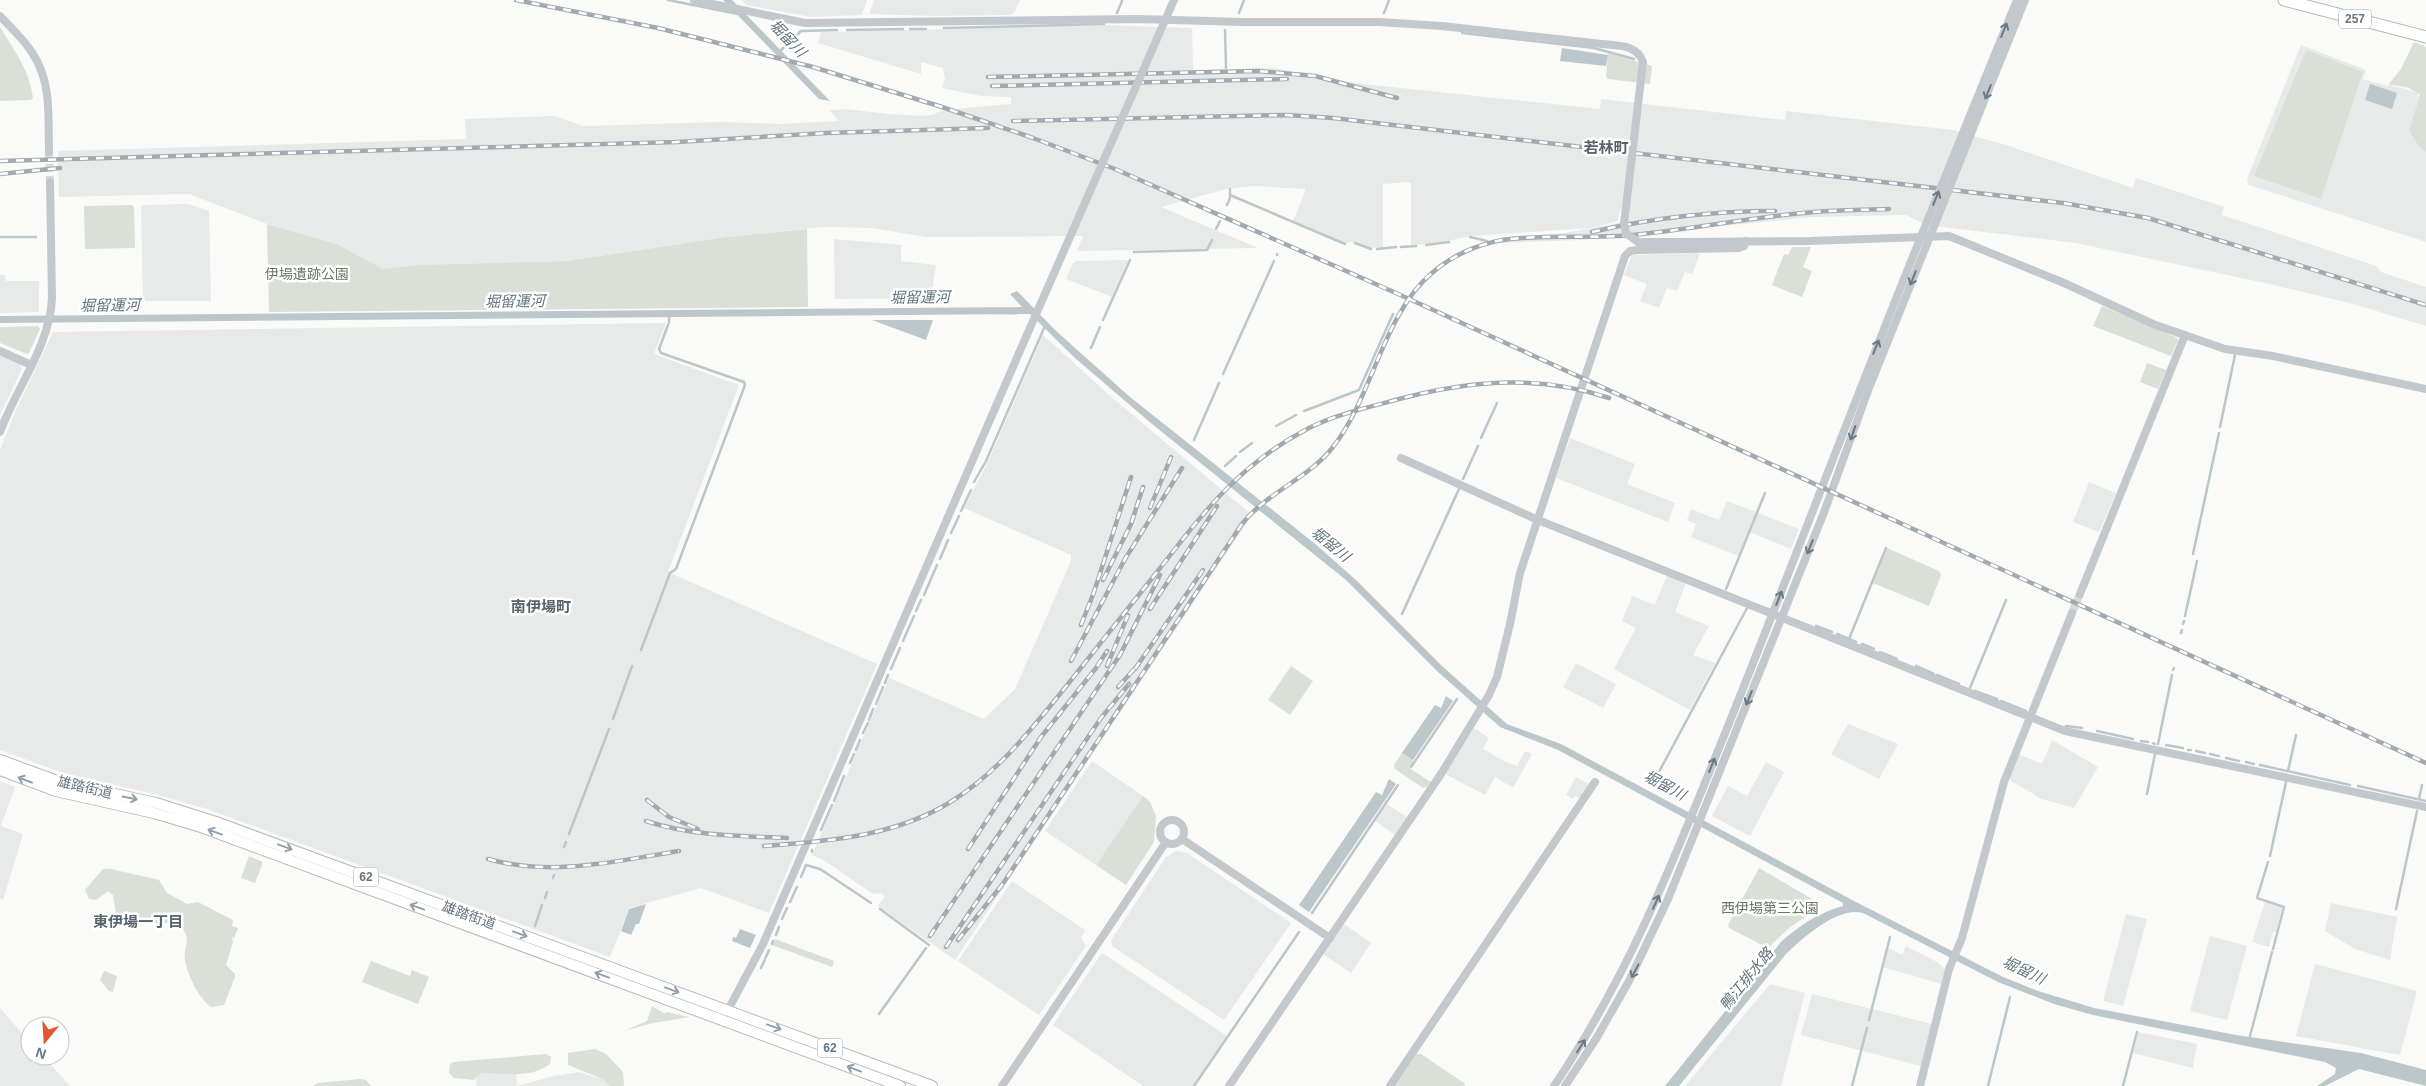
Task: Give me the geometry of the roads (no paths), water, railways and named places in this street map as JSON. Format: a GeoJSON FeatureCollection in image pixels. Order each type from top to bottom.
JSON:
{"type":"FeatureCollection","features":[{"type":"Feature","properties":{"kind":"highway","name":"257"},"geometry":{"type":"LineString","coordinates":[[2284,0],[2426,37]]}},
{"type":"Feature","properties":{"kind":"main road","name":"雄踏街道"},"geometry":{"type":"LineString","coordinates":[[0,760],[65,784],[162,805],[210,820],[932,1086]]}},
{"type":"Feature","properties":{"kind":"main road","name":"雄踏街道"},"geometry":{"type":"LineString","coordinates":[[0,770],[68,794],[154,813],[201,827],[900,1086]]}},
{"type":"Feature","properties":{"kind":"street"},"geometry":{"type":"LineString","coordinates":[[694,0],[811,23],[1138,19],[1400,23],[1630,47],[1639,53],[1643,62],[1624,224],[1626,234],[1638,242],[1810,241],[1949,236],[2064,283],[2153,324],[2225,349],[2273,356],[2426,389]]}},
{"type":"Feature","properties":{"kind":"street"},"geometry":{"type":"LineString","coordinates":[[713,1017],[728,1010],[763,944],[1174,0]]}},
{"type":"Feature","properties":{"kind":"street"},"geometry":{"type":"LineString","coordinates":[[1554,1086],[1588,1034],[1629,961],[1660,894],[1996,61],[2017,0]]}},
{"type":"Feature","properties":{"kind":"street"},"geometry":{"type":"LineString","coordinates":[[1996,61],[2025,0]]}},
{"type":"Feature","properties":{"kind":"street"},"geometry":{"type":"LineString","coordinates":[[0,16],[29,48],[42,70],[47,96],[49,152]]}},
{"type":"Feature","properties":{"kind":"street"},"geometry":{"type":"LineString","coordinates":[[0,432],[49,324],[51,313],[50,182]]}},
{"type":"Feature","properties":{"kind":"street"},"geometry":{"type":"LineString","coordinates":[[1229,1086],[1441,774],[1485,702],[1497,677],[1518,580],[1625,256],[1630,251],[1636,250],[1739,248],[1744,246],[1746,241]]}},
{"type":"Feature","properties":{"kind":"street"},"geometry":{"type":"LineString","coordinates":[[1565,1086],[1596,1040],[1637,965],[1668,899],[1840,472],[1895,311]]}},
{"type":"Feature","properties":{"kind":"street"},"geometry":{"type":"LineString","coordinates":[[2080,594],[2185,335]]}},
{"type":"Feature","properties":{"kind":"street"},"geometry":{"type":"LineString","coordinates":[[0,351],[31,365]]}},
{"type":"Feature","properties":{"kind":"street"},"geometry":{"type":"LineString","coordinates":[[1401,458],[1538,520],[2065,731],[2426,807]]}},
{"type":"Feature","properties":{"kind":"street"},"geometry":{"type":"LineString","coordinates":[[1920,1086],[1951,963],[1958,950],[2002,790],[2029,718],[2072,614]]}},
{"type":"Feature","properties":{"kind":"street"},"geometry":{"type":"LineString","coordinates":[[1390,1086],[1596,782]]}},
{"type":"Feature","properties":{"kind":"street"},"geometry":{"type":"LineString","coordinates":[[1169,821],[1176,821],[1182,825],[1184,831],[1182,839],[1176,844],[1166,842],[1160,830],[1164,824],[1169,821]]}},
{"type":"Feature","properties":{"kind":"street"},"geometry":{"type":"LineString","coordinates":[[1182,839],[1330,938]]}},
{"type":"Feature","properties":{"kind":"street"},"geometry":{"type":"LineString","coordinates":[[1002,1086],[1166,842]]}},
{"type":"Feature","properties":{"kind":"waterway"},"geometry":{"type":"LineString","coordinates":[[668,0],[738,14]]}},
{"type":"Feature","properties":{"kind":"waterway"},"geometry":{"type":"LineString","coordinates":[[1239,13],[1244,0]]}},
{"type":"Feature","properties":{"kind":"waterway"},"geometry":{"type":"LineString","coordinates":[[1384,13],[1389,0]]}},
{"type":"Feature","properties":{"kind":"waterway"},"geometry":{"type":"LineString","coordinates":[[1117,13],[1122,1]]}},
{"type":"Feature","properties":{"kind":"waterway"},"geometry":{"type":"LineString","coordinates":[[944,28],[1104,24]]}},
{"type":"Feature","properties":{"kind":"waterway"},"geometry":{"type":"LineString","coordinates":[[847,30],[903,29]]}},
{"type":"Feature","properties":{"kind":"waterway"},"geometry":{"type":"LineString","coordinates":[[910,29],[926,29]]}},
{"type":"Feature","properties":{"kind":"waterway","name":"堀留川"},"geometry":{"type":"LineString","coordinates":[[779,52],[801,31],[837,30]]}},
{"type":"Feature","properties":{"kind":"waterway"},"geometry":{"type":"LineString","coordinates":[[1225,30],[1226,68]]}},
{"type":"Feature","properties":{"kind":"waterway"},"geometry":{"type":"LineString","coordinates":[[1462,33],[1594,48],[1634,59]]}},
{"type":"Feature","properties":{"kind":"waterway"},"geometry":{"type":"LineString","coordinates":[[1227,205],[1230,198],[1230,189]]}},
{"type":"Feature","properties":{"kind":"waterway"},"geometry":{"type":"LineString","coordinates":[[1230,195],[1345,244]]}},
{"type":"Feature","properties":{"kind":"waterway"},"geometry":{"type":"LineString","coordinates":[[1216,229],[1220,221]]}},
{"type":"Feature","properties":{"kind":"waterway"},"geometry":{"type":"LineString","coordinates":[[0,237],[36,237]]}},
{"type":"Feature","properties":{"kind":"waterway"},"geometry":{"type":"LineString","coordinates":[[1470,237],[1487,241]]}},
{"type":"Feature","properties":{"kind":"waterway"},"geometry":{"type":"LineString","coordinates":[[1134,252],[1207,250],[1212,240]]}},
{"type":"Feature","properties":{"kind":"waterway"},"geometry":{"type":"LineString","coordinates":[[1426,245],[1449,242]]}},
{"type":"Feature","properties":{"kind":"waterway"},"geometry":{"type":"LineString","coordinates":[[1355,243],[1371,249]]}},
{"type":"Feature","properties":{"kind":"waterway"},"geometry":{"type":"LineString","coordinates":[[1401,247],[1416,246]]}},
{"type":"Feature","properties":{"kind":"waterway"},"geometry":{"type":"LineString","coordinates":[[1377,249],[1396,247]]}},
{"type":"Feature","properties":{"kind":"waterway"},"geometry":{"type":"LineString","coordinates":[[1103,320],[1130,260]]}},
{"type":"Feature","properties":{"kind":"waterway"},"geometry":{"type":"LineString","coordinates":[[1223,374],[1274,261]]}},
{"type":"Feature","properties":{"kind":"waterway"},"geometry":{"type":"LineString","coordinates":[[1304,411],[1359,390],[1393,314]]}},
{"type":"Feature","properties":{"kind":"waterway"},"geometry":{"type":"LineString","coordinates":[[669,315],[669,323]]}},
{"type":"Feature","properties":{"kind":"waterway"},"geometry":{"type":"LineString","coordinates":[[641,650],[670,573],[676,569],[745,385],[744,382],[661,353],[659,349],[668,325]]}},
{"type":"Feature","properties":{"kind":"waterway"},"geometry":{"type":"LineString","coordinates":[[974,482],[986,461],[1045,326]]}},
{"type":"Feature","properties":{"kind":"waterway"},"geometry":{"type":"LineString","coordinates":[[1091,348],[1100,327]]}},
{"type":"Feature","properties":{"kind":"waterway"},"geometry":{"type":"LineString","coordinates":[[2220,427],[2235,355]]}},
{"type":"Feature","properties":{"kind":"waterway"},"geometry":{"type":"LineString","coordinates":[[1194,440],[1219,383]]}},
{"type":"Feature","properties":{"kind":"waterway"},"geometry":{"type":"LineString","coordinates":[[1481,438],[1497,403]]}},
{"type":"Feature","properties":{"kind":"waterway"},"geometry":{"type":"LineString","coordinates":[[1276,426],[1296,415]]}},
{"type":"Feature","properties":{"kind":"waterway"},"geometry":{"type":"LineString","coordinates":[[2193,554],[2219,433]]}},
{"type":"Feature","properties":{"kind":"waterway"},"geometry":{"type":"LineString","coordinates":[[1240,452],[1252,443]]}},
{"type":"Feature","properties":{"kind":"waterway"},"geometry":{"type":"LineString","coordinates":[[1463,479],[1478,446]]}},
{"type":"Feature","properties":{"kind":"waterway"},"geometry":{"type":"LineString","coordinates":[[1225,466],[1236,456]]}},
{"type":"Feature","properties":{"kind":"waterway"},"geometry":{"type":"LineString","coordinates":[[1402,614],[1459,489]]}},
{"type":"Feature","properties":{"kind":"waterway"},"geometry":{"type":"LineString","coordinates":[[961,511],[971,490]]}},
{"type":"Feature","properties":{"kind":"waterway"},"geometry":{"type":"LineString","coordinates":[[1726,589],[1765,493]]}},
{"type":"Feature","properties":{"kind":"waterway"},"geometry":{"type":"LineString","coordinates":[[951,533],[959,516]]}},
{"type":"Feature","properties":{"kind":"waterway"},"geometry":{"type":"LineString","coordinates":[[940,559],[948,540]]}},
{"type":"Feature","properties":{"kind":"waterway"},"geometry":{"type":"LineString","coordinates":[[1849,639],[1886,548]]}},
{"type":"Feature","properties":{"kind":"waterway"},"geometry":{"type":"LineString","coordinates":[[2185,616],[2197,561]]}},
{"type":"Feature","properties":{"kind":"waterway"},"geometry":{"type":"LineString","coordinates":[[924,595],[937,565]]}},
{"type":"Feature","properties":{"kind":"waterway"},"geometry":{"type":"LineString","coordinates":[[916,611],[921,600]]}},
{"type":"Feature","properties":{"kind":"waterway"},"geometry":{"type":"LineString","coordinates":[[1970,688],[2006,600]]}},
{"type":"Feature","properties":{"kind":"waterway","name":"堀留川"},"geometry":{"type":"LineString","coordinates":[[1653,783],[1747,608]]}},
{"type":"Feature","properties":{"kind":"waterway"},"geometry":{"type":"LineString","coordinates":[[903,641],[914,616]]}},
{"type":"Feature","properties":{"kind":"waterway"},"geometry":{"type":"LineString","coordinates":[[1816,626],[1832,632]]}},
{"type":"Feature","properties":{"kind":"waterway"},"geometry":{"type":"LineString","coordinates":[[1837,634],[1856,642]]}},
{"type":"Feature","properties":{"kind":"waterway"},"geometry":{"type":"LineString","coordinates":[[1862,644],[1874,649]]}},
{"type":"Feature","properties":{"kind":"waterway"},"geometry":{"type":"LineString","coordinates":[[891,669],[900,648]]}},
{"type":"Feature","properties":{"kind":"waterway"},"geometry":{"type":"LineString","coordinates":[[1880,652],[1897,659]]}},
{"type":"Feature","properties":{"kind":"waterway"},"geometry":{"type":"LineString","coordinates":[[613,719],[632,666]]}},
{"type":"Feature","properties":{"kind":"waterway"},"geometry":{"type":"LineString","coordinates":[[1916,666],[1934,674]]}},
{"type":"Feature","properties":{"kind":"waterway"},"geometry":{"type":"LineString","coordinates":[[885,683],[888,675]]}},
{"type":"Feature","properties":{"kind":"waterway"},"geometry":{"type":"LineString","coordinates":[[1937,675],[1959,684]]}},
{"type":"Feature","properties":{"kind":"waterway"},"geometry":{"type":"LineString","coordinates":[[2158,744],[2172,675]]}},
{"type":"Feature","properties":{"kind":"waterway"},"geometry":{"type":"LineString","coordinates":[[876,704],[883,687]]}},
{"type":"Feature","properties":{"kind":"waterway"},"geometry":{"type":"LineString","coordinates":[[1975,691],[1997,699]]}},
{"type":"Feature","properties":{"kind":"waterway"},"geometry":{"type":"LineString","coordinates":[[1411,767],[1457,699]]}},
{"type":"Feature","properties":{"kind":"waterway"},"geometry":{"type":"LineString","coordinates":[[2001,701],[2026,711]]}},
{"type":"Feature","properties":{"kind":"waterway"},"geometry":{"type":"LineString","coordinates":[[869,720],[873,709]]}},
{"type":"Feature","properties":{"kind":"waterway"},"geometry":{"type":"LineString","coordinates":[[863,733],[868,723]]}},
{"type":"Feature","properties":{"kind":"waterway"},"geometry":{"type":"LineString","coordinates":[[2066,726],[2082,728]]}},
{"type":"Feature","properties":{"kind":"waterway"},"geometry":{"type":"LineString","coordinates":[[569,834],[609,729]]}},
{"type":"Feature","properties":{"kind":"waterway"},"geometry":{"type":"LineString","coordinates":[[2097,731],[2133,739]]}},
{"type":"Feature","properties":{"kind":"waterway"},"geometry":{"type":"LineString","coordinates":[[2288,771],[2296,735]]}},
{"type":"Feature","properties":{"kind":"waterway"},"geometry":{"type":"LineString","coordinates":[[856,750],[860,740]]}},
{"type":"Feature","properties":{"kind":"waterway"},"geometry":{"type":"LineString","coordinates":[[2141,741],[2148,742]]}},
{"type":"Feature","properties":{"kind":"waterway"},"geometry":{"type":"LineString","coordinates":[[2166,745],[2183,748]]}},
{"type":"Feature","properties":{"kind":"waterway"},"geometry":{"type":"LineString","coordinates":[[2196,751],[2205,753]]}},
{"type":"Feature","properties":{"kind":"waterway"},"geometry":{"type":"LineString","coordinates":[[850,763],[854,754]]}},
{"type":"Feature","properties":{"kind":"waterway"},"geometry":{"type":"LineString","coordinates":[[2147,794],[2155,754]]}},
{"type":"Feature","properties":{"kind":"waterway"},"geometry":{"type":"LineString","coordinates":[[2210,754],[2219,756]]}},
{"type":"Feature","properties":{"kind":"waterway"},"geometry":{"type":"LineString","coordinates":[[2226,758],[2239,761]]}},
{"type":"Feature","properties":{"kind":"waterway"},"geometry":{"type":"LineString","coordinates":[[2246,762],[2254,764]]}},
{"type":"Feature","properties":{"kind":"waterway"},"geometry":{"type":"LineString","coordinates":[[2260,765],[2350,785]]}},
{"type":"Feature","properties":{"kind":"waterway"},"geometry":{"type":"LineString","coordinates":[[834,801],[844,776]]}},
{"type":"Feature","properties":{"kind":"waterway"},"geometry":{"type":"LineString","coordinates":[[2270,856],[2286,782]]}},
{"type":"Feature","properties":{"kind":"waterway"},"geometry":{"type":"LineString","coordinates":[[1312,913],[1398,785]]}},
{"type":"Feature","properties":{"kind":"waterway"},"geometry":{"type":"LineString","coordinates":[[2419,799],[2422,785]]}},
{"type":"Feature","properties":{"kind":"waterway"},"geometry":{"type":"LineString","coordinates":[[2358,786],[2426,801]]}},
{"type":"Feature","properties":{"kind":"waterway"},"geometry":{"type":"LineString","coordinates":[[821,830],[832,805]]}},
{"type":"Feature","properties":{"kind":"waterway"},"geometry":{"type":"LineString","coordinates":[[2396,909],[2417,811]]}},
{"type":"Feature","properties":{"kind":"waterway"},"geometry":{"type":"LineString","coordinates":[[564,847],[566,842]]}},
{"type":"Feature","properties":{"kind":"waterway"},"geometry":{"type":"LineString","coordinates":[[2268,862],[2257,898],[2284,907],[2273,949]]}},
{"type":"Feature","properties":{"kind":"waterway"},"geometry":{"type":"LineString","coordinates":[[806,865],[820,869],[871,903]]}},
{"type":"Feature","properties":{"kind":"waterway"},"geometry":{"type":"LineString","coordinates":[[801,877],[806,865]]}},
{"type":"Feature","properties":{"kind":"waterway"},"geometry":{"type":"LineString","coordinates":[[790,902],[797,887]]}},
{"type":"Feature","properties":{"kind":"waterway"},"geometry":{"type":"LineString","coordinates":[[545,898],[547,892]]}},
{"type":"Feature","properties":{"kind":"waterway"},"geometry":{"type":"LineString","coordinates":[[535,926],[542,905]]}},
{"type":"Feature","properties":{"kind":"waterway"},"geometry":{"type":"LineString","coordinates":[[782,919],[787,908]]}},
{"type":"Feature","properties":{"kind":"waterway"},"geometry":{"type":"LineString","coordinates":[[880,909],[929,945]]}},
{"type":"Feature","properties":{"kind":"waterway"},"geometry":{"type":"LineString","coordinates":[[776,935],[779,927]]}},
{"type":"Feature","properties":{"kind":"waterway"},"geometry":{"type":"LineString","coordinates":[[1194,1086],[1299,932]]}},
{"type":"Feature","properties":{"kind":"waterway"},"geometry":{"type":"LineString","coordinates":[[1869,1020],[1890,937]]}},
{"type":"Feature","properties":{"kind":"waterway"},"geometry":{"type":"LineString","coordinates":[[879,1014],[926,948]]}},
{"type":"Feature","properties":{"kind":"waterway"},"geometry":{"type":"LineString","coordinates":[[761,968],[769,950]]}},
{"type":"Feature","properties":{"kind":"waterway"},"geometry":{"type":"LineString","coordinates":[[2249,1040],[2272,952]]}},
{"type":"Feature","properties":{"kind":"waterway"},"geometry":{"type":"LineString","coordinates":[[1988,1086],[2010,997]]}},
{"type":"Feature","properties":{"kind":"waterway"},"geometry":{"type":"LineString","coordinates":[[1852,1086],[1867,1028]]}},
{"type":"Feature","properties":{"kind":"waterway"},"geometry":{"type":"LineString","coordinates":[[2123,1086],[2137,1032]]}},
{"type":"Feature","properties":{"kind":"tunnel"},"geometry":{"type":"LineString","coordinates":[[49,152],[50,182]]}},
{"type":"Feature","properties":{"kind":"tunnel"},"geometry":{"type":"LineString","coordinates":[[2072,613],[2080,594]]}},
{"type":"Feature","properties":{"kind":"railway"},"geometry":{"type":"LineString","coordinates":[[516,0],[658,28],[813,67],[942,107],[1033,138],[1115,169],[1396,293],[2426,763]]}},
{"type":"Feature","properties":{"kind":"railway"},"geometry":{"type":"LineString","coordinates":[[988,77],[1258,71],[1315,76],[1397,98]]}},
{"type":"Feature","properties":{"kind":"railway"},"geometry":{"type":"LineString","coordinates":[[992,86],[1287,79]]}},
{"type":"Feature","properties":{"kind":"railway"},"geometry":{"type":"LineString","coordinates":[[1013,121],[1286,115],[1333,118],[2063,203],[2148,218],[2426,305]]}},
{"type":"Feature","properties":{"kind":"railway"},"geometry":{"type":"LineString","coordinates":[[0,161],[677,142],[826,133],[988,128]]}},
{"type":"Feature","properties":{"kind":"railway"},"geometry":{"type":"LineString","coordinates":[[0,174],[60,168]]}},
{"type":"Feature","properties":{"kind":"railway"},"geometry":{"type":"LineString","coordinates":[[958,940],[1002,885],[1242,524],[1263,503],[1312,468],[1333,447],[1347,427],[1401,310],[1415,290],[1439,267],[1465,252],[1484,244],[1518,238],[1633,235],[1791,214],[1889,209]]}},
{"type":"Feature","properties":{"kind":"railway"},"geometry":{"type":"LineString","coordinates":[[1592,232],[1683,216],[1775,211]]}},
{"type":"Feature","properties":{"kind":"railway"},"geometry":{"type":"LineString","coordinates":[[764,846],[837,839],[884,830],[908,823],[930,813],[969,790],[999,764],[1026,735],[1207,509],[1242,474],[1262,458],[1284,442],[1309,428],[1344,414],[1407,397],[1432,391],[1483,384],[1533,383],[1584,391],[1609,398]]}},
{"type":"Feature","properties":{"kind":"railway"},"geometry":{"type":"LineString","coordinates":[[1150,508],[1171,457]]}},
{"type":"Feature","properties":{"kind":"railway"},"geometry":{"type":"LineString","coordinates":[[1071,661],[1125,559],[1182,468]]}},
{"type":"Feature","properties":{"kind":"railway"},"geometry":{"type":"LineString","coordinates":[[1081,625],[1094,592],[1131,477]]}},
{"type":"Feature","properties":{"kind":"railway"},"geometry":{"type":"LineString","coordinates":[[1103,580],[1131,524],[1143,487]]}},
{"type":"Feature","properties":{"kind":"railway"},"geometry":{"type":"LineString","coordinates":[[1150,609],[1217,506]]}},
{"type":"Feature","properties":{"kind":"railway"},"geometry":{"type":"LineString","coordinates":[[1135,669],[1203,570]]}},
{"type":"Feature","properties":{"kind":"railway"},"geometry":{"type":"LineString","coordinates":[[930,936],[1120,655],[1160,575]]}},
{"type":"Feature","properties":{"kind":"railway"},"geometry":{"type":"LineString","coordinates":[[1107,666],[1128,615]]}},
{"type":"Feature","properties":{"kind":"railway"},"geometry":{"type":"LineString","coordinates":[[968,849],[1041,737],[1096,668],[1107,651]]}},
{"type":"Feature","properties":{"kind":"railway"},"geometry":{"type":"LineString","coordinates":[[1118,687],[1139,664]]}},
{"type":"Feature","properties":{"kind":"railway"},"geometry":{"type":"LineString","coordinates":[[946,947],[1101,718],[1129,684]]}},
{"type":"Feature","properties":{"kind":"railway"},"geometry":{"type":"LineString","coordinates":[[647,800],[669,817],[698,829]]}},
{"type":"Feature","properties":{"kind":"railway"},"geometry":{"type":"LineString","coordinates":[[646,821],[681,830],[733,836],[787,838]]}},
{"type":"Feature","properties":{"kind":"railway"},"geometry":{"type":"LineString","coordinates":[[488,859],[536,867],[584,866],[679,851]]}},
{"type":"Feature","properties":{"kind":"district","name":"若林町"},"geometry":{"type":"Point","coordinates":[1606,147]}},
{"type":"Feature","properties":{"kind":"district","name":"南伊場町"},"geometry":{"type":"Point","coordinates":[541,606]}},
{"type":"Feature","properties":{"kind":"district","name":"東伊場一丁目"},"geometry":{"type":"Point","coordinates":[138,921]}},
{"type":"Feature","properties":{"kind":"park label","name":"伊場遺跡公園"},"geometry":{"type":"Point","coordinates":[307,274]}},
{"type":"Feature","properties":{"kind":"park label","name":"西伊場第三公園"},"geometry":{"type":"Point","coordinates":[1770,908]}},
{"type":"Feature","properties":{"kind":"water label","name":"堀留運河"},"geometry":{"type":"Point","coordinates":[920,297]}},
{"type":"Feature","properties":{"kind":"water label","name":"堀留運河"},"geometry":{"type":"Point","coordinates":[515,301]}},
{"type":"Feature","properties":{"kind":"water label","name":"堀留運河"},"geometry":{"type":"Point","coordinates":[110,305]}},
{"type":"Feature","properties":{"kind":"water label","name":"鴨江排水路"},"geometry":{"type":"Point","coordinates":[1746,979]}}]}
